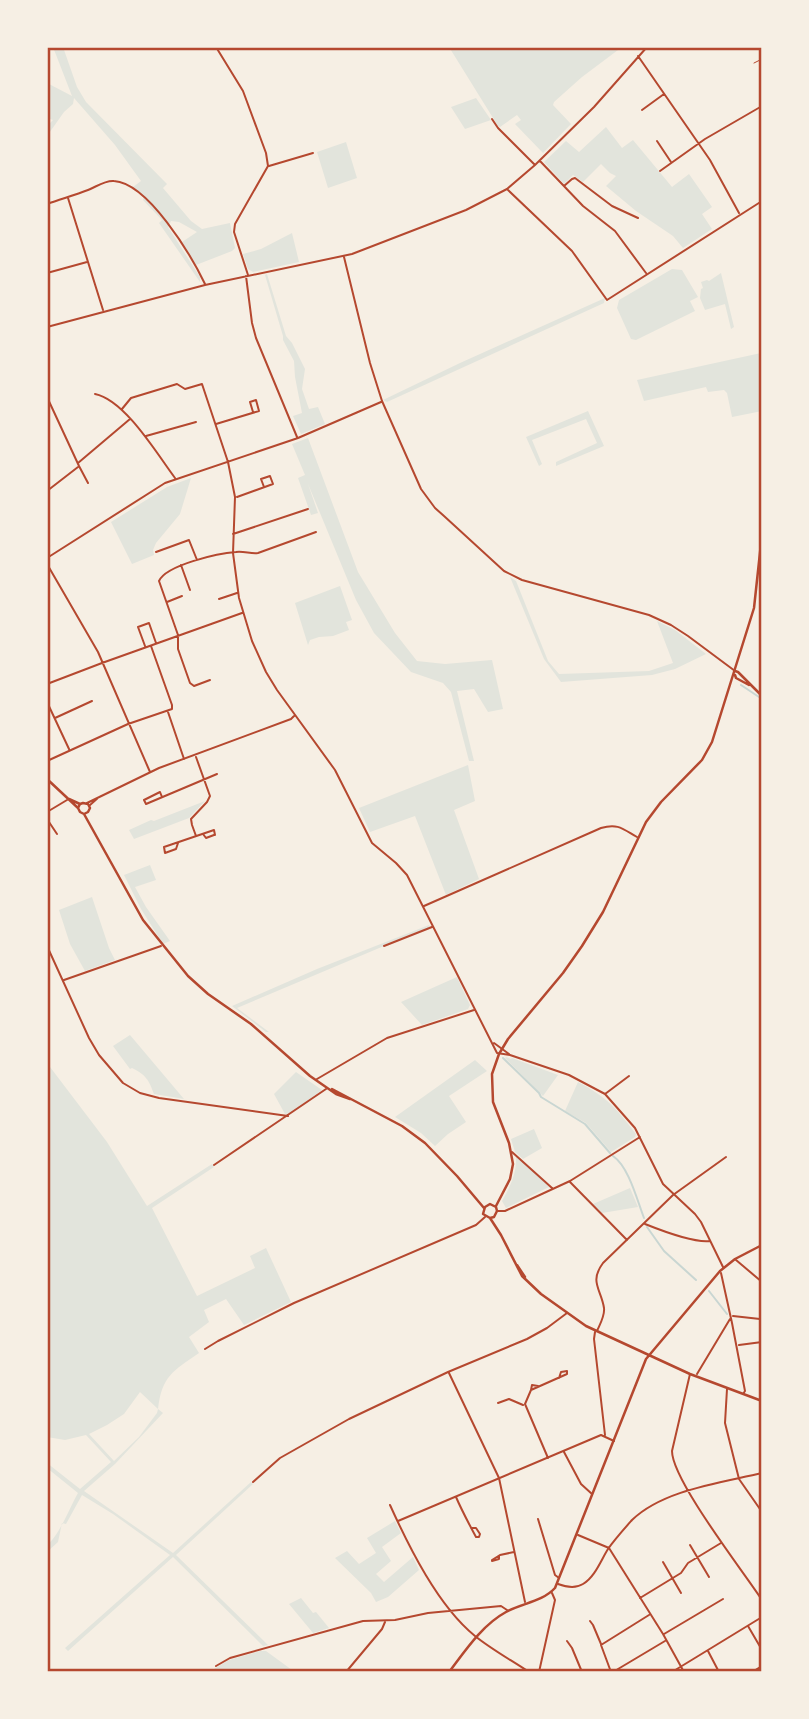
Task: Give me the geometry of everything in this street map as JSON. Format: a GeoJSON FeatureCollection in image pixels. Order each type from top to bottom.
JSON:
{"type":"FeatureCollection","features":[{"type":"Feature","properties":{"kind":"main road"},"geometry":{"type":"LineString","coordinates":[[762,534],[757,599],[714,736],[702,760],[661,802],[638,837],[603,912],[563,973],[502,1048],[492,1074],[493,1102],[513,1164],[492,1218],[520,1272],[538,1291],[596,1332],[690,1374],[762,1401]]}},
{"type":"Feature","properties":{"kind":"main road"},"geometry":{"type":"LineString","coordinates":[[735,671],[762,696]]}},
{"type":"Feature","properties":{"kind":"main road"},"geometry":{"type":"LineString","coordinates":[[47,779],[79,806],[80,812],[86,813]]}},
{"type":"Feature","properties":{"kind":"main road"},"geometry":{"type":"LineString","coordinates":[[79,806],[88,804],[86,813],[134,905],[162,946],[188,976],[251,1024],[315,1081],[402,1126],[425,1143],[485,1207],[495,1208]]}},
{"type":"Feature","properties":{"kind":"main road"},"geometry":{"type":"LineString","coordinates":[[485,1207],[485,1216],[492,1218]]}},
{"type":"Feature","properties":{"kind":"main road"},"geometry":{"type":"LineString","coordinates":[[449,1672],[490,1623],[508,1611],[544,1597],[558,1584],[649,1355],[721,1270],[735,1259],[762,1245]]}},
{"type":"Feature","properties":{"kind":"street"},"geometry":{"type":"LineString","coordinates":[[216,47],[243,92],[266,153],[268,166],[235,224],[234,232],[247,275],[256,338],[298,438]]}},
{"type":"Feature","properties":{"kind":"street"},"geometry":{"type":"LineString","coordinates":[[47,327],[205,285],[343,256],[466,211],[507,189],[540,160],[594,107],[647,47]]}},
{"type":"Feature","properties":{"kind":"street"},"geometry":{"type":"LineString","coordinates":[[638,56],[710,160],[739,214]]}},
{"type":"Feature","properties":{"kind":"street"},"geometry":{"type":"LineString","coordinates":[[642,110],[665,93]]}},
{"type":"Feature","properties":{"kind":"street"},"geometry":{"type":"LineString","coordinates":[[660,171],[699,143],[762,106]]}},
{"type":"Feature","properties":{"kind":"street"},"geometry":{"type":"LineString","coordinates":[[492,119],[534,165]]}},
{"type":"Feature","properties":{"kind":"street"},"geometry":{"type":"LineString","coordinates":[[657,141],[671,163]]}},
{"type":"Feature","properties":{"kind":"street"},"geometry":{"type":"LineString","coordinates":[[268,166],[313,153]]}},
{"type":"Feature","properties":{"kind":"street"},"geometry":{"type":"LineString","coordinates":[[540,160],[583,206],[615,231],[646,274]]}},
{"type":"Feature","properties":{"kind":"street"},"geometry":{"type":"LineString","coordinates":[[564,186],[575,178],[612,206],[638,218]]}},
{"type":"Feature","properties":{"kind":"street"},"geometry":{"type":"LineString","coordinates":[[47,204],[112,180],[132,187],[161,214],[205,285]]}},
{"type":"Feature","properties":{"kind":"street"},"geometry":{"type":"LineString","coordinates":[[507,189],[572,251],[607,300],[762,201]]}},
{"type":"Feature","properties":{"kind":"street"},"geometry":{"type":"LineString","coordinates":[[67,197],[104,312]]}},
{"type":"Feature","properties":{"kind":"street"},"geometry":{"type":"LineString","coordinates":[[343,256],[382,401],[421,489],[435,508],[505,570],[522,580],[649,615],[688,636],[735,671]]}},
{"type":"Feature","properties":{"kind":"street"},"geometry":{"type":"LineString","coordinates":[[47,272],[88,262]]}},
{"type":"Feature","properties":{"kind":"street"},"geometry":{"type":"LineString","coordinates":[[122,409],[131,398],[177,384],[185,389],[202,384],[228,462],[235,497],[233,553],[238,592],[252,641],[265,670],[335,770],[372,843],[403,870],[499,1054],[510,1055],[569,1075],[605,1094],[640,1137],[663,1184],[695,1214],[710,1241],[721,1270],[737,1346],[743,1395]]}},
{"type":"Feature","properties":{"kind":"street"},"geometry":{"type":"LineString","coordinates":[[95,394],[122,409],[176,479]]}},
{"type":"Feature","properties":{"kind":"street"},"geometry":{"type":"LineString","coordinates":[[47,397],[88,483]]}},
{"type":"Feature","properties":{"kind":"street"},"geometry":{"type":"LineString","coordinates":[[47,558],[165,483],[298,438],[382,401]]}},
{"type":"Feature","properties":{"kind":"street"},"geometry":{"type":"LineString","coordinates":[[215,425],[253,412]]}},
{"type":"Feature","properties":{"kind":"street"},"geometry":{"type":"LineString","coordinates":[[47,491],[131,419]]}},
{"type":"Feature","properties":{"kind":"street"},"geometry":{"type":"LineString","coordinates":[[144,437],[196,422]]}},
{"type":"Feature","properties":{"kind":"street"},"geometry":{"type":"LineString","coordinates":[[235,497],[264,487]]}},
{"type":"Feature","properties":{"kind":"street"},"geometry":{"type":"LineString","coordinates":[[233,534],[308,509]]}},
{"type":"Feature","properties":{"kind":"street"},"geometry":{"type":"LineString","coordinates":[[210,680],[194,686],[190,683],[178,649],[178,635],[159,582],[162,576],[181,565],[197,560],[233,553],[258,553],[316,532]]}},
{"type":"Feature","properties":{"kind":"street"},"geometry":{"type":"LineString","coordinates":[[156,552],[189,540],[197,560]]}},
{"type":"Feature","properties":{"kind":"street"},"geometry":{"type":"LineString","coordinates":[[47,564],[98,652],[150,772]]}},
{"type":"Feature","properties":{"kind":"street"},"geometry":{"type":"LineString","coordinates":[[181,565],[190,590]]}},
{"type":"Feature","properties":{"kind":"street"},"geometry":{"type":"LineString","coordinates":[[219,599],[238,592]]}},
{"type":"Feature","properties":{"kind":"street"},"geometry":{"type":"LineString","coordinates":[[166,602],[182,596]]}},
{"type":"Feature","properties":{"kind":"street"},"geometry":{"type":"LineString","coordinates":[[47,684],[243,612]]}},
{"type":"Feature","properties":{"kind":"street"},"geometry":{"type":"LineString","coordinates":[[145,647],[138,627],[149,623],[156,643]]}},
{"type":"Feature","properties":{"kind":"street"},"geometry":{"type":"LineString","coordinates":[[47,761],[128,724],[172,709],[151,645]]}},
{"type":"Feature","properties":{"kind":"street"},"geometry":{"type":"LineString","coordinates":[[55,718],[92,701]]}},
{"type":"Feature","properties":{"kind":"street"},"geometry":{"type":"LineString","coordinates":[[47,702],[69,750]]}},
{"type":"Feature","properties":{"kind":"street"},"geometry":{"type":"LineString","coordinates":[[167,711],[184,759]]}},
{"type":"Feature","properties":{"kind":"street"},"geometry":{"type":"LineString","coordinates":[[88,804],[150,772],[291,719],[295,715]]}},
{"type":"Feature","properties":{"kind":"street"},"geometry":{"type":"LineString","coordinates":[[195,755],[209,792],[209,799],[191,819],[196,836]]}},
{"type":"Feature","properties":{"kind":"street"},"geometry":{"type":"LineString","coordinates":[[162,797],[160,792],[144,800],[146,804],[217,774]]}},
{"type":"Feature","properties":{"kind":"street"},"geometry":{"type":"LineString","coordinates":[[47,812],[69,799]]}},
{"type":"Feature","properties":{"kind":"street"},"geometry":{"type":"LineString","coordinates":[[47,819],[57,834]]}},
{"type":"Feature","properties":{"kind":"street"},"geometry":{"type":"LineString","coordinates":[[423,906],[601,828],[618,826],[638,837]]}},
{"type":"Feature","properties":{"kind":"street"},"geometry":{"type":"LineString","coordinates":[[178,843],[203,834]]}},
{"type":"Feature","properties":{"kind":"street"},"geometry":{"type":"LineString","coordinates":[[384,946],[433,927]]}},
{"type":"Feature","properties":{"kind":"street"},"geometry":{"type":"LineString","coordinates":[[47,946],[99,1055],[116,1076],[135,1090],[170,1100],[288,1116]]}},
{"type":"Feature","properties":{"kind":"street"},"geometry":{"type":"LineString","coordinates":[[63,980],[162,946]]}},
{"type":"Feature","properties":{"kind":"street"},"geometry":{"type":"LineString","coordinates":[[315,1081],[377,1042],[475,1009]]}},
{"type":"Feature","properties":{"kind":"street"},"geometry":{"type":"LineString","coordinates":[[491,1042],[510,1055]]}},
{"type":"Feature","properties":{"kind":"street"},"geometry":{"type":"LineString","coordinates":[[605,1094],[629,1076]]}},
{"type":"Feature","properties":{"kind":"street"},"geometry":{"type":"LineString","coordinates":[[214,1165],[328,1088]]}},
{"type":"Feature","properties":{"kind":"street"},"geometry":{"type":"LineString","coordinates":[[495,1208],[505,1211],[570,1181],[640,1137]]}},
{"type":"Feature","properties":{"kind":"street"},"geometry":{"type":"LineString","coordinates":[[511,1152],[553,1189]]}},
{"type":"Feature","properties":{"kind":"street"},"geometry":{"type":"LineString","coordinates":[[605,1436],[594,1339],[604,1309],[597,1286],[597,1274],[604,1263],[673,1195],[726,1157]]}},
{"type":"Feature","properties":{"kind":"street"},"geometry":{"type":"LineString","coordinates":[[570,1181],[627,1240]]}},
{"type":"Feature","properties":{"kind":"street"},"geometry":{"type":"LineString","coordinates":[[205,1349],[294,1303],[476,1225],[485,1216]]}},
{"type":"Feature","properties":{"kind":"street"},"geometry":{"type":"LineString","coordinates":[[644,1223],[693,1239],[710,1241]]}},
{"type":"Feature","properties":{"kind":"street"},"geometry":{"type":"LineString","coordinates":[[735,1259],[762,1282]]}},
{"type":"Feature","properties":{"kind":"street"},"geometry":{"type":"LineString","coordinates":[[253,1482],[281,1458],[349,1419],[547,1328],[567,1313]]}},
{"type":"Feature","properties":{"kind":"street"},"geometry":{"type":"LineString","coordinates":[[731,1316],[760,1319]]}},
{"type":"Feature","properties":{"kind":"street"},"geometry":{"type":"LineString","coordinates":[[696,1376],[731,1316]]}},
{"type":"Feature","properties":{"kind":"street"},"geometry":{"type":"LineString","coordinates":[[737,1346],[762,1342]]}},
{"type":"Feature","properties":{"kind":"street"},"geometry":{"type":"LineString","coordinates":[[448,1372],[499,1478],[525,1604]]}},
{"type":"Feature","properties":{"kind":"street"},"geometry":{"type":"LineString","coordinates":[[690,1374],[672,1451],[673,1461],[688,1492],[762,1600]]}},
{"type":"Feature","properties":{"kind":"street"},"geometry":{"type":"LineString","coordinates":[[548,1458],[525,1404],[531,1390],[559,1378]]}},
{"type":"Feature","properties":{"kind":"street"},"geometry":{"type":"LineString","coordinates":[[727,1389],[725,1423],[739,1479],[762,1512]]}},
{"type":"Feature","properties":{"kind":"street"},"geometry":{"type":"LineString","coordinates":[[498,1403],[509,1399],[525,1404]]}},
{"type":"Feature","properties":{"kind":"street"},"geometry":{"type":"LineString","coordinates":[[398,1521],[601,1435],[615,1441]]}},
{"type":"Feature","properties":{"kind":"street"},"geometry":{"type":"LineString","coordinates":[[564,1451],[581,1484],[593,1495]]}},
{"type":"Feature","properties":{"kind":"street"},"geometry":{"type":"LineString","coordinates":[[558,1584],[578,1587],[586,1583],[629,1523],[660,1501],[762,1473]]}},
{"type":"Feature","properties":{"kind":"street"},"geometry":{"type":"LineString","coordinates":[[455,1497],[471,1528]]}},
{"type":"Feature","properties":{"kind":"street"},"geometry":{"type":"LineString","coordinates":[[390,1505],[423,1572],[451,1611],[476,1637],[529,1672]]}},
{"type":"Feature","properties":{"kind":"street"},"geometry":{"type":"LineString","coordinates":[[538,1519],[555,1575],[560,1578]]}},
{"type":"Feature","properties":{"kind":"street"},"geometry":{"type":"LineString","coordinates":[[577,1534],[609,1549],[684,1672]]}},
{"type":"Feature","properties":{"kind":"street"},"geometry":{"type":"LineString","coordinates":[[640,1598],[681,1573],[688,1563],[722,1542]]}},
{"type":"Feature","properties":{"kind":"street"},"geometry":{"type":"LineString","coordinates":[[690,1545],[709,1577]]}},
{"type":"Feature","properties":{"kind":"street"},"geometry":{"type":"LineString","coordinates":[[499,1556],[515,1552]]}},
{"type":"Feature","properties":{"kind":"street"},"geometry":{"type":"LineString","coordinates":[[663,1562],[681,1593]]}},
{"type":"Feature","properties":{"kind":"street"},"geometry":{"type":"LineString","coordinates":[[539,1672],[555,1600],[551,1592]]}},
{"type":"Feature","properties":{"kind":"street"},"geometry":{"type":"LineString","coordinates":[[663,1634],[723,1599]]}},
{"type":"Feature","properties":{"kind":"street"},"geometry":{"type":"LineString","coordinates":[[216,1666],[230,1658],[363,1621],[501,1606],[508,1611]]}},
{"type":"Feature","properties":{"kind":"street"},"geometry":{"type":"LineString","coordinates":[[601,1645],[650,1615]]}},
{"type":"Feature","properties":{"kind":"street"},"geometry":{"type":"LineString","coordinates":[[671,1672],[762,1617]]}},
{"type":"Feature","properties":{"kind":"street"},"geometry":{"type":"LineString","coordinates":[[346,1672],[382,1629],[385,1620]]}},
{"type":"Feature","properties":{"kind":"street"},"geometry":{"type":"LineString","coordinates":[[590,1621],[612,1672],[666,1640]]}},
{"type":"Feature","properties":{"kind":"street"},"geometry":{"type":"LineString","coordinates":[[748,1626],[762,1650]]}},
{"type":"Feature","properties":{"kind":"street"},"geometry":{"type":"LineString","coordinates":[[567,1642],[582,1672]]}},
{"type":"Feature","properties":{"kind":"street"},"geometry":{"type":"LineString","coordinates":[[707,1650],[719,1672]]}},
{"type":"Feature","properties":{"kind":"street"},"geometry":{"type":"LineString","coordinates":[[752,1672],[762,1666]]}},
{"type":"Feature","properties":{"kind":"lane"},"geometry":{"type":"LineString","coordinates":[[754,63],[762,59]]}},
{"type":"Feature","properties":{"kind":"shaded area"},"geometry":{"type":"Polygon","coordinates":[[[53,47],[63,47],[77,87],[86,102],[167,184],[163,188],[191,221],[202,229],[230,223],[235,248],[196,265],[182,242],[197,232],[179,222],[171,221],[168,227],[200,277],[200,282],[159,223],[162,220],[133,187],[141,181],[115,145],[74,98],[73,104],[47,136],[47,126],[53,120],[47,118],[47,76],[49,84],[72,96],[53,47]]]}},
{"type":"Feature","properties":{"kind":"shaded area"},"geometry":{"type":"Polygon","coordinates":[[[449,47],[622,47],[554,102],[553,105],[571,124],[543,153],[515,124],[521,120],[517,115],[498,126],[449,47]]]}},
{"type":"Feature","properties":{"kind":"shaded area"},"geometry":{"type":"Polygon","coordinates":[[[476,98],[491,120],[465,129],[451,107],[476,98]]]}},
{"type":"Feature","properties":{"kind":"shaded area"},"geometry":{"type":"Polygon","coordinates":[[[606,127],[622,148],[633,140],[672,187],[689,174],[712,207],[702,214],[712,229],[683,248],[673,236],[606,186],[616,176],[601,164],[583,182],[573,175],[564,184],[544,162],[566,141],[579,152],[606,127]]]}},
{"type":"Feature","properties":{"kind":"shaded area"},"geometry":{"type":"Polygon","coordinates":[[[346,142],[357,178],[328,188],[317,152],[346,142]]]}},
{"type":"Feature","properties":{"kind":"shaded area"},"geometry":{"type":"Polygon","coordinates":[[[292,233],[299,262],[253,272],[248,269],[243,254],[261,249],[292,233]]]}},
{"type":"Feature","properties":{"kind":"shaded area"},"geometry":{"type":"Polygon","coordinates":[[[672,269],[682,270],[698,297],[690,301],[695,311],[636,340],[631,339],[617,308],[619,300],[672,269]]]}},
{"type":"Feature","properties":{"kind":"shaded area"},"geometry":{"type":"Polygon","coordinates":[[[721,273],[734,327],[731,329],[725,304],[705,310],[700,298],[703,288],[701,282],[709,281],[721,273]]]}},
{"type":"Feature","properties":{"kind":"shaded area"},"geometry":{"type":"Polygon","coordinates":[[[267,274],[286,336],[305,369],[302,389],[309,409],[318,407],[325,424],[301,434],[293,416],[302,413],[294,361],[283,340],[265,275],[267,274]]]}},
{"type":"Feature","properties":{"kind":"shaded area"},"geometry":{"type":"Polygon","coordinates":[[[605,298],[604,303],[387,402],[383,400],[460,363],[605,298]]]}},
{"type":"Feature","properties":{"kind":"shaded area"},"geometry":{"type":"Polygon","coordinates":[[[761,353],[762,411],[732,417],[727,393],[724,390],[708,392],[706,387],[644,401],[637,380],[761,353]]]}},
{"type":"Feature","properties":{"kind":"shaded area"},"geometry":{"type":"Polygon","coordinates":[[[588,411],[604,446],[556,466],[556,462],[597,443],[586,419],[532,440],[542,464],[539,466],[526,437],[588,411]]]}},
{"type":"Feature","properties":{"kind":"shaded area"},"geometry":{"type":"Polygon","coordinates":[[[308,438],[358,572],[395,633],[417,661],[445,664],[492,660],[503,709],[488,712],[474,689],[457,691],[474,761],[469,761],[451,692],[443,683],[411,672],[374,633],[356,600],[308,484],[318,513],[311,515],[298,478],[305,475],[292,444],[308,438]]]}},
{"type":"Feature","properties":{"kind":"shaded area"},"geometry":{"type":"Polygon","coordinates":[[[191,478],[180,514],[156,543],[154,555],[132,564],[111,522],[167,487],[191,478]]]}},
{"type":"Feature","properties":{"kind":"shaded area"},"geometry":{"type":"Polygon","coordinates":[[[510,577],[516,581],[548,661],[559,674],[649,671],[673,663],[657,621],[675,630],[706,654],[675,669],[652,675],[561,682],[544,659],[510,577]]]}},
{"type":"Feature","properties":{"kind":"shaded area"},"geometry":{"type":"Polygon","coordinates":[[[340,586],[352,620],[346,622],[349,630],[310,640],[308,645],[295,603],[340,586]]]}},
{"type":"Feature","properties":{"kind":"shaded area"},"geometry":{"type":"Polygon","coordinates":[[[468,765],[475,801],[454,810],[479,879],[446,895],[415,816],[370,832],[359,808],[468,765]]]}},
{"type":"Feature","properties":{"kind":"shaded area"},"geometry":{"type":"Polygon","coordinates":[[[205,801],[189,818],[134,839],[129,830],[151,820],[205,801]]]}},
{"type":"Feature","properties":{"kind":"shaded area"},"geometry":{"type":"Polygon","coordinates":[[[150,865],[156,880],[135,887],[170,941],[163,944],[124,875],[150,865]]]}},
{"type":"Feature","properties":{"kind":"shaded area"},"geometry":{"type":"Polygon","coordinates":[[[92,897],[115,960],[85,971],[70,944],[59,910],[92,897]]]}},
{"type":"Feature","properties":{"kind":"shaded area"},"geometry":{"type":"Polygon","coordinates":[[[429,925],[430,927],[237,1008],[269,1032],[232,1006],[317,969],[429,925]]]}},
{"type":"Feature","properties":{"kind":"shaded area"},"geometry":{"type":"Polygon","coordinates":[[[457,977],[470,1005],[468,1009],[422,1025],[401,1002],[457,977]]]}},
{"type":"Feature","properties":{"kind":"shaded area"},"geometry":{"type":"Polygon","coordinates":[[[130,1035],[184,1099],[154,1094],[149,1081],[130,1069],[113,1046],[130,1035]]]}},
{"type":"Feature","properties":{"kind":"shaded area"},"geometry":{"type":"Polygon","coordinates":[[[506,1057],[512,1058],[558,1075],[543,1096],[506,1057]]]}},
{"type":"Feature","properties":{"kind":"shaded area"},"geometry":{"type":"Polygon","coordinates":[[[475,1060],[487,1071],[449,1096],[466,1122],[435,1146],[421,1133],[395,1117],[475,1060]]]}},
{"type":"Feature","properties":{"kind":"shaded area"},"geometry":{"type":"Polygon","coordinates":[[[47,1063],[107,1142],[147,1206],[212,1164],[214,1167],[152,1208],[197,1296],[255,1268],[250,1256],[266,1248],[291,1302],[244,1325],[226,1299],[204,1310],[209,1322],[189,1337],[199,1353],[170,1375],[160,1398],[158,1409],[163,1413],[115,1464],[84,1491],[173,1553],[251,1482],[253,1484],[176,1555],[268,1645],[263,1646],[173,1557],[68,1651],[65,1648],[170,1555],[82,1495],[66,1524],[63,1523],[78,1493],[47,1468],[47,1463],[80,1489],[111,1462],[86,1435],[65,1440],[47,1437],[47,1063]],[[140,1392],[124,1414],[89,1434],[114,1461],[139,1437],[158,1409],[140,1392]]]}},
{"type":"Feature","properties":{"kind":"shaded area"},"geometry":{"type":"Polygon","coordinates":[[[296,1072],[322,1090],[291,1113],[285,1114],[274,1094],[296,1072]]]}},
{"type":"Feature","properties":{"kind":"shaded area"},"geometry":{"type":"Polygon","coordinates":[[[578,1082],[611,1104],[636,1134],[635,1137],[611,1152],[586,1123],[565,1111],[578,1082]]]}},
{"type":"Feature","properties":{"kind":"shaded area"},"geometry":{"type":"Polygon","coordinates":[[[534,1129],[542,1148],[523,1159],[515,1152],[511,1139],[534,1129]]]}},
{"type":"Feature","properties":{"kind":"shaded area"},"geometry":{"type":"Polygon","coordinates":[[[516,1155],[549,1187],[506,1208],[502,1201],[513,1179],[516,1155]]]}},
{"type":"Feature","properties":{"kind":"shaded area"},"geometry":{"type":"Polygon","coordinates":[[[630,1188],[638,1207],[602,1213],[593,1204],[630,1188]]]}},
{"type":"Feature","properties":{"kind":"shaded area"},"geometry":{"type":"Polygon","coordinates":[[[395,1521],[401,1533],[382,1547],[391,1561],[376,1574],[384,1582],[413,1557],[419,1570],[388,1597],[376,1602],[371,1593],[335,1558],[347,1551],[359,1564],[376,1553],[367,1538],[395,1521]]]}},
{"type":"Feature","properties":{"kind":"shaded area"},"geometry":{"type":"Polygon","coordinates":[[[61,1526],[58,1542],[47,1552],[47,1545],[61,1526]]]}},
{"type":"Feature","properties":{"kind":"shaded area"},"geometry":{"type":"Polygon","coordinates":[[[301,1598],[329,1628],[313,1633],[289,1604],[301,1598]]]}},
{"type":"Feature","properties":{"kind":"shaded area"},"geometry":{"type":"Polygon","coordinates":[[[266,1651],[292,1670],[209,1672],[229,1660],[266,1651]]]}},
{"type":"Feature","properties":{"kind":"waterway"},"geometry":{"type":"LineString","coordinates":[[741,685],[762,699]]}},
{"type":"Feature","properties":{"kind":"waterway"},"geometry":{"type":"LineString","coordinates":[[503,1058],[541,1097],[585,1124],[610,1153]]}},
{"type":"Feature","properties":{"kind":"waterway"},"geometry":{"type":"LineString","coordinates":[[613,1156],[624,1168],[644,1218]]}},
{"type":"Feature","properties":{"kind":"waterway"},"geometry":{"type":"LineString","coordinates":[[647,1227],[664,1251],[696,1280]]}},
{"type":"Feature","properties":{"kind":"waterway"},"geometry":{"type":"LineString","coordinates":[[709,1291],[727,1314]]}}]}
